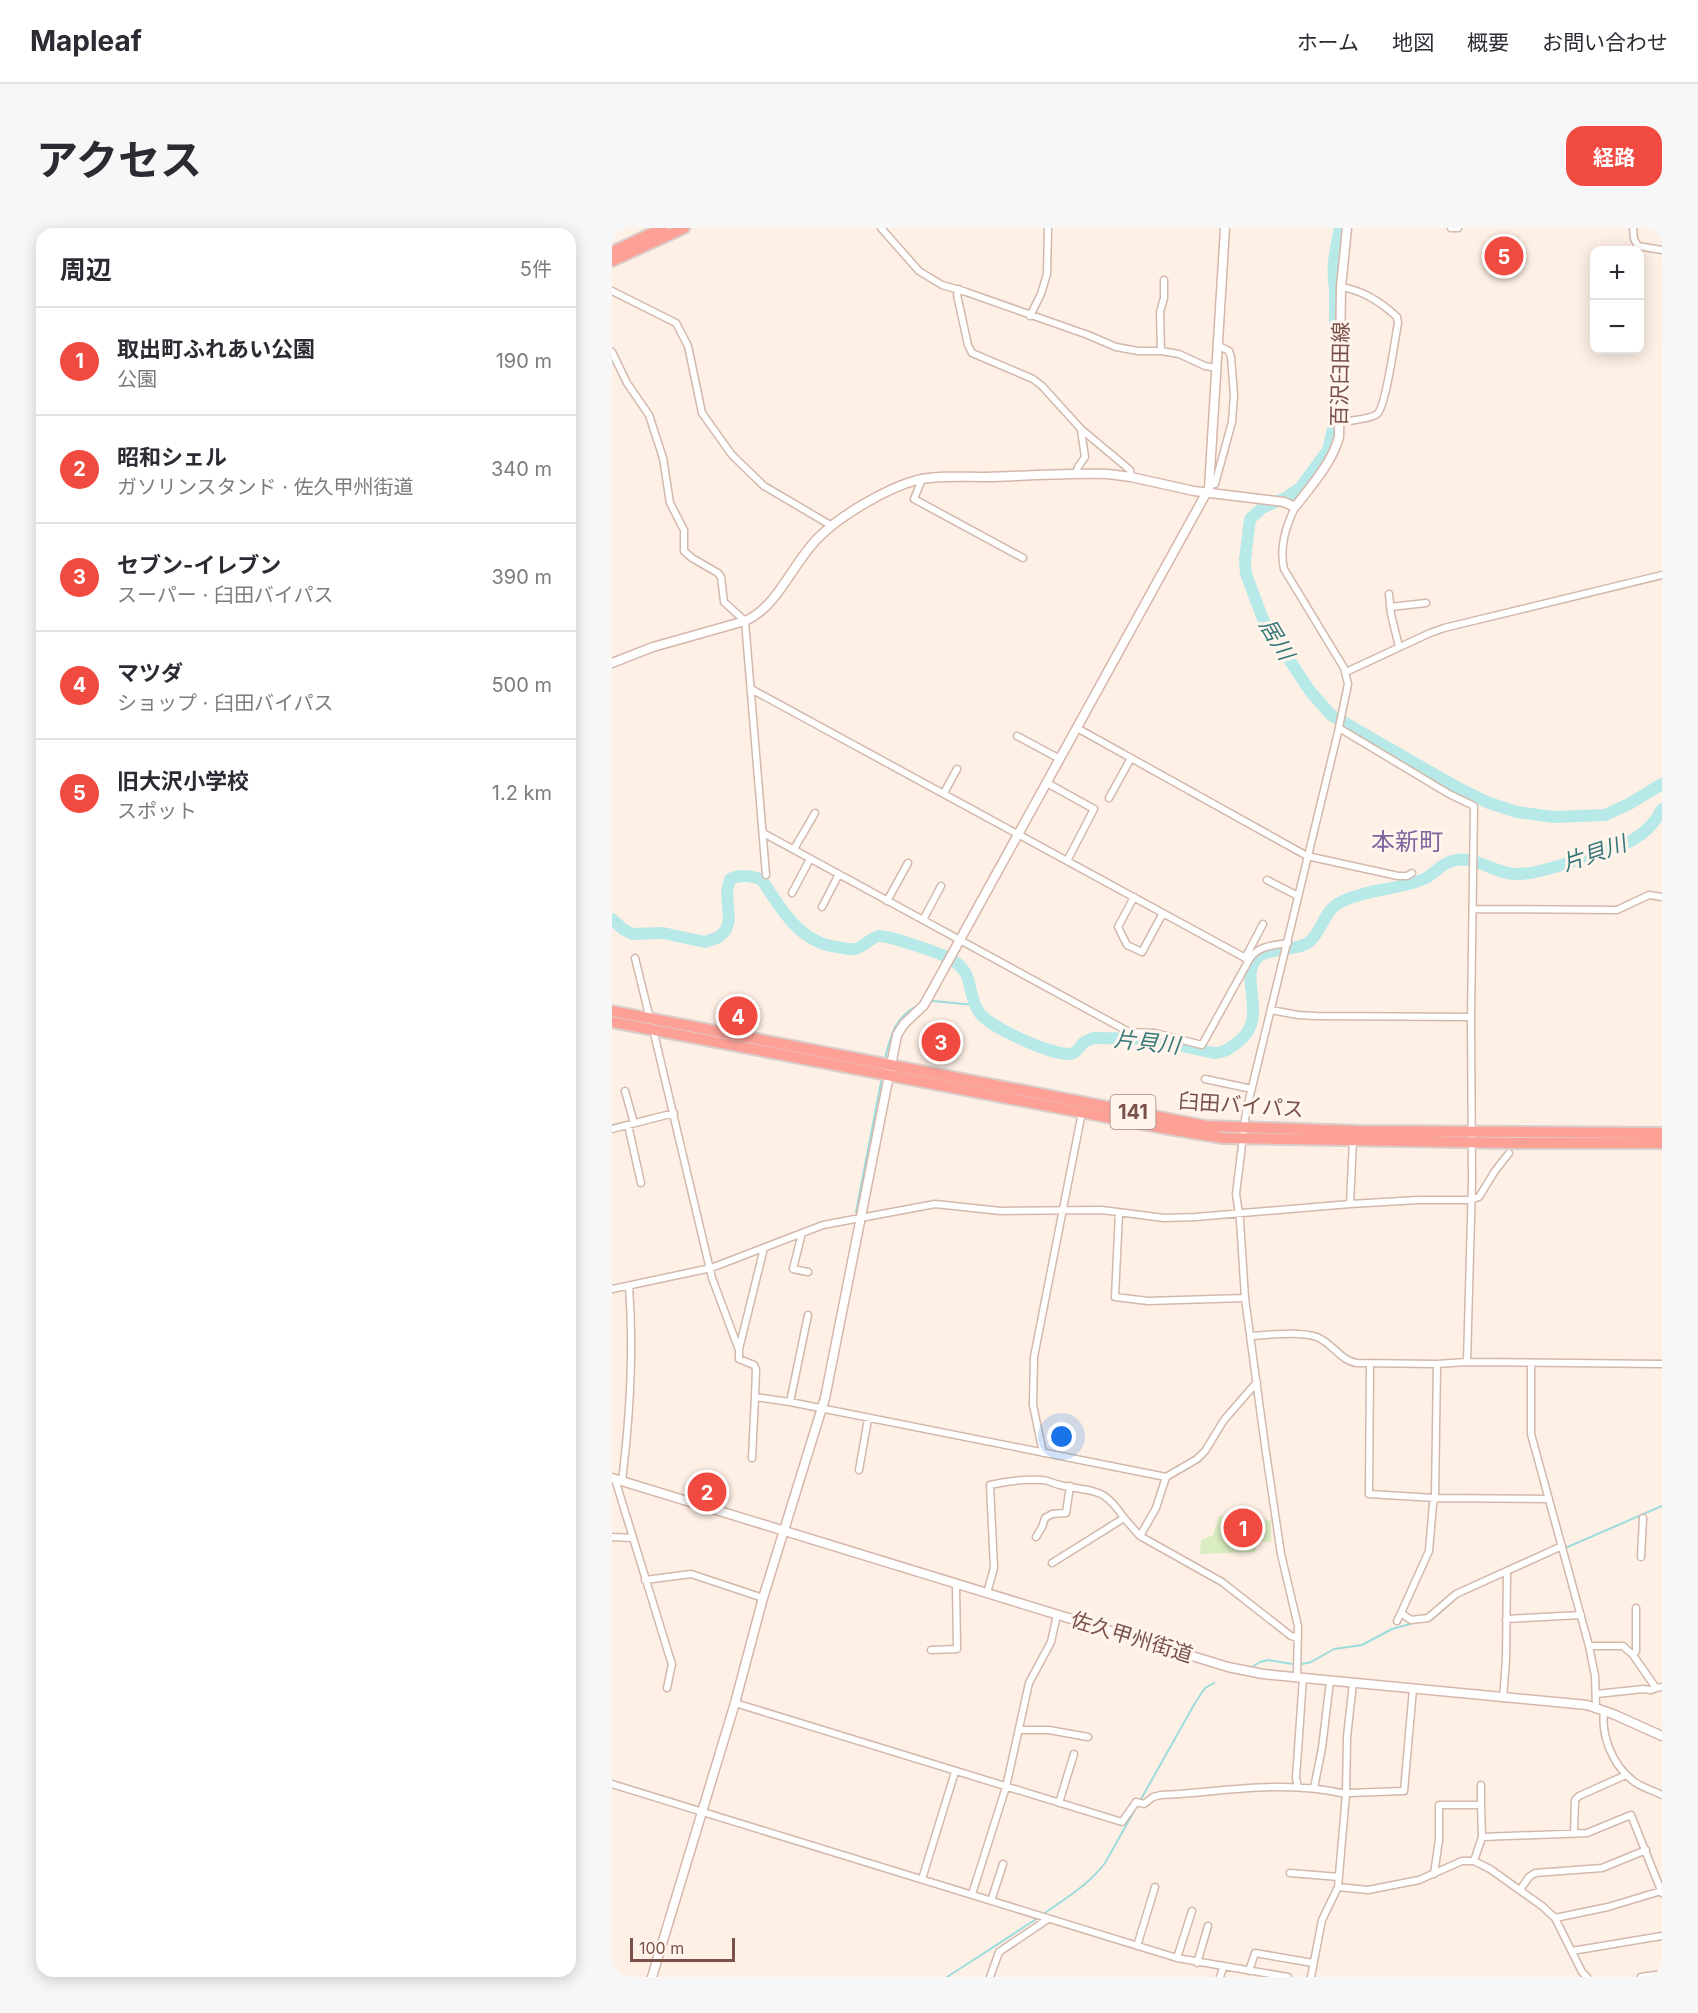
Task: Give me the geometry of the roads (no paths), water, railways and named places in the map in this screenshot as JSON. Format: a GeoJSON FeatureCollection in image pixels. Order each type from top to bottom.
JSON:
{"type":"FeatureCollection","features":[{"type":"Feature","properties":{"kind":"highway"},"geometry":{"type":"LineString","coordinates":[[612,252],[663,228]]}},
{"type":"Feature","properties":{"kind":"highway"},"geometry":{"type":"LineString","coordinates":[[612,261],[684,228]]}},
{"type":"Feature","properties":{"kind":"highway","name":"臼田バイパス"},"geometry":{"type":"LineString","coordinates":[[612,1011],[1203,1136],[1243,1133],[1662,1143]]}},
{"type":"Feature","properties":{"kind":"highway","name":"臼田バイパス"},"geometry":{"type":"LineString","coordinates":[[612,1022],[1243,1133],[1353,1140],[1662,1133]]}},
{"type":"Feature","properties":{"kind":"street"},"geometry":{"type":"LineString","coordinates":[[881,228],[925,275],[942,285],[1088,335],[1116,347],[1179,354],[1205,366],[1217,368]]}},
{"type":"Feature","properties":{"kind":"street"},"geometry":{"type":"LineString","coordinates":[[1030,315],[1041,294],[1047,274],[1048,228]]}},
{"type":"Feature","properties":{"kind":"street"},"geometry":{"type":"LineString","coordinates":[[652,1977],[735,1704],[762,1598],[822,1410],[899,1031],[924,1005],[1208,489],[1225,228]]}},
{"type":"Feature","properties":{"kind":"street","name":"百沢臼田線"},"geometry":{"type":"LineString","coordinates":[[1295,507],[1334,452],[1338,437],[1341,287],[1347,228]]}},
{"type":"Feature","properties":{"kind":"street"},"geometry":{"type":"LineString","coordinates":[[1451,228],[1458,228]]}},
{"type":"Feature","properties":{"kind":"street"},"geometry":{"type":"LineString","coordinates":[[1633,228],[1634,239],[1638,246],[1662,250]]}},
{"type":"Feature","properties":{"kind":"street"},"geometry":{"type":"LineString","coordinates":[[1161,351],[1160,312],[1164,298],[1164,280]]}},
{"type":"Feature","properties":{"kind":"street"},"geometry":{"type":"LineString","coordinates":[[1340,422],[1373,416],[1380,410],[1385,395],[1398,323],[1397,317],[1376,301],[1341,287]]}},
{"type":"Feature","properties":{"kind":"street"},"geometry":{"type":"LineString","coordinates":[[959,290],[957,295],[968,345],[972,353],[1038,383],[1081,429],[1130,470],[1131,477]]}},
{"type":"Feature","properties":{"kind":"street"},"geometry":{"type":"LineString","coordinates":[[612,291],[676,323],[688,346],[702,413],[732,455],[764,486],[832,526]]}},
{"type":"Feature","properties":{"kind":"street"},"geometry":{"type":"LineString","coordinates":[[1208,489],[1215,484],[1234,410],[1234,376],[1231,357],[1229,351],[1219,346]]}},
{"type":"Feature","properties":{"kind":"street"},"geometry":{"type":"LineString","coordinates":[[612,352],[627,383],[649,415],[661,449],[670,502],[684,530],[684,550],[692,558],[718,573],[721,577],[724,602],[745,621],[766,875]]}},
{"type":"Feature","properties":{"kind":"street"},"geometry":{"type":"LineString","coordinates":[[1076,474],[1085,457],[1081,429]]}},
{"type":"Feature","properties":{"kind":"street"},"geometry":{"type":"LineString","coordinates":[[612,663],[653,647],[745,621],[764,610],[806,552],[832,526],[895,488],[922,479],[1107,474],[1131,477],[1176,488],[1208,489],[1279,501],[1295,507],[1283,538],[1281,554],[1284,569],[1346,672],[1348,684],[1252,1089],[1243,1133],[1236,1194],[1245,1298],[1281,1554],[1298,1626],[1300,1677],[1298,1787]]}},
{"type":"Feature","properties":{"kind":"street"},"geometry":{"type":"LineString","coordinates":[[922,479],[914,499],[1023,558]]}},
{"type":"Feature","properties":{"kind":"street"},"geometry":{"type":"LineString","coordinates":[[1346,672],[1444,628],[1662,575]]}},
{"type":"Feature","properties":{"kind":"street"},"geometry":{"type":"LineString","coordinates":[[1389,594],[1399,647]]}},
{"type":"Feature","properties":{"kind":"street"},"geometry":{"type":"LineString","coordinates":[[1390,607],[1426,603]]}},
{"type":"Feature","properties":{"kind":"street"},"geometry":{"type":"LineString","coordinates":[[752,689],[1247,959]]}},
{"type":"Feature","properties":{"kind":"street"},"geometry":{"type":"LineString","coordinates":[[1339,726],[1449,794],[1474,806],[1474,909],[1470,1017],[1472,1137],[1467,1362]]}},
{"type":"Feature","properties":{"kind":"street"},"geometry":{"type":"LineString","coordinates":[[1077,728],[1307,856],[1398,876],[1407,876],[1412,873]]}},
{"type":"Feature","properties":{"kind":"street"},"geometry":{"type":"LineString","coordinates":[[1017,736],[1060,759]]}},
{"type":"Feature","properties":{"kind":"street"},"geometry":{"type":"LineString","coordinates":[[1108,798],[1131,758]]}},
{"type":"Feature","properties":{"kind":"street"},"geometry":{"type":"LineString","coordinates":[[944,793],[957,769]]}},
{"type":"Feature","properties":{"kind":"street"},"geometry":{"type":"LineString","coordinates":[[1047,783],[1094,809],[1067,861]]}},
{"type":"Feature","properties":{"kind":"street"},"geometry":{"type":"LineString","coordinates":[[794,849],[815,813]]}},
{"type":"Feature","properties":{"kind":"street"},"geometry":{"type":"LineString","coordinates":[[763,833],[1129,1032],[1155,1033],[1202,1045],[1263,924]]}},
{"type":"Feature","properties":{"kind":"street"},"geometry":{"type":"LineString","coordinates":[[792,893],[810,859]]}},
{"type":"Feature","properties":{"kind":"street"},"geometry":{"type":"LineString","coordinates":[[887,901],[908,864]]}},
{"type":"Feature","properties":{"kind":"street"},"geometry":{"type":"LineString","coordinates":[[822,907],[839,874]]}},
{"type":"Feature","properties":{"kind":"street"},"geometry":{"type":"LineString","coordinates":[[1267,880],[1298,896]]}},
{"type":"Feature","properties":{"kind":"street"},"geometry":{"type":"LineString","coordinates":[[923,920],[941,886]]}},
{"type":"Feature","properties":{"kind":"street"},"geometry":{"type":"LineString","coordinates":[[1474,909],[1617,910],[1649,895],[1662,897]]}},
{"type":"Feature","properties":{"kind":"street"},"geometry":{"type":"LineString","coordinates":[[1134,897],[1118,927],[1127,945],[1142,952],[1163,913]]}},
{"type":"Feature","properties":{"kind":"street"},"geometry":{"type":"LineString","coordinates":[[1247,959],[1258,950],[1287,944]]}},
{"type":"Feature","properties":{"kind":"street"},"geometry":{"type":"LineString","coordinates":[[635,958],[712,1278],[739,1350],[740,1359],[754,1365],[756,1370],[752,1458]]}},
{"type":"Feature","properties":{"kind":"street"},"geometry":{"type":"LineString","coordinates":[[1271,1010],[1307,1016],[1470,1017]]}},
{"type":"Feature","properties":{"kind":"street"},"geometry":{"type":"LineString","coordinates":[[1205,1079],[1252,1089]]}},
{"type":"Feature","properties":{"kind":"street"},"geometry":{"type":"LineString","coordinates":[[625,1091],[641,1183]]}},
{"type":"Feature","properties":{"kind":"street"},"geometry":{"type":"LineString","coordinates":[[1043,1453],[1033,1405],[1034,1366],[1082,1112]]}},
{"type":"Feature","properties":{"kind":"street"},"geometry":{"type":"LineString","coordinates":[[612,1129],[674,1113]]}},
{"type":"Feature","properties":{"kind":"street"},"geometry":{"type":"LineString","coordinates":[[1350,1204],[1353,1140]]}},
{"type":"Feature","properties":{"kind":"street"},"geometry":{"type":"LineString","coordinates":[[612,1289],[711,1268],[823,1225],[934,1204],[1009,1211],[1102,1210],[1164,1218],[1196,1218],[1350,1204],[1470,1200],[1479,1197],[1494,1171],[1509,1153]]}},
{"type":"Feature","properties":{"kind":"street"},"geometry":{"type":"LineString","coordinates":[[1119,1213],[1115,1297],[1148,1301],[1245,1298]]}},
{"type":"Feature","properties":{"kind":"street"},"geometry":{"type":"LineString","coordinates":[[802,1233],[794,1269],[807,1272]]}},
{"type":"Feature","properties":{"kind":"street"},"geometry":{"type":"LineString","coordinates":[[739,1350],[764,1248]]}},
{"type":"Feature","properties":{"kind":"street"},"geometry":{"type":"LineString","coordinates":[[629,1286],[632,1328],[631,1407],[616,1479],[672,1664],[667,1688]]}},
{"type":"Feature","properties":{"kind":"street"},"geometry":{"type":"LineString","coordinates":[[790,1402],[808,1315]]}},
{"type":"Feature","properties":{"kind":"street"},"geometry":{"type":"LineString","coordinates":[[1250,1336],[1314,1336],[1323,1340],[1353,1363],[1662,1364]]}},
{"type":"Feature","properties":{"kind":"street"},"geometry":{"type":"LineString","coordinates":[[1370,1363],[1369,1494],[1435,1498],[1549,1499]]}},
{"type":"Feature","properties":{"kind":"street"},"geometry":{"type":"LineString","coordinates":[[1397,1621],[1429,1551],[1435,1498],[1437,1364]]}},
{"type":"Feature","properties":{"kind":"street"},"geometry":{"type":"LineString","coordinates":[[1531,1364],[1531,1434],[1589,1646],[1609,1749],[1626,1775],[1636,1783],[1660,1794],[1662,1786]]}},
{"type":"Feature","properties":{"kind":"street"},"geometry":{"type":"LineString","coordinates":[[754,1397],[790,1402],[1166,1477],[1197,1459],[1205,1451],[1224,1420],[1257,1382]]}},
{"type":"Feature","properties":{"kind":"street"},"geometry":{"type":"LineString","coordinates":[[859,1470],[868,1419]]}},
{"type":"Feature","properties":{"kind":"street"},"geometry":{"type":"LineString","coordinates":[[1140,1536],[1156,1508],[1166,1477]]}},
{"type":"Feature","properties":{"kind":"street","name":"佐久甲州街道"},"geometry":{"type":"LineString","coordinates":[[616,1479],[1228,1667],[1263,1674],[1600,1709],[1662,1736]]}},
{"type":"Feature","properties":{"kind":"street"},"geometry":{"type":"LineString","coordinates":[[987,1593],[994,1568],[990,1485],[1044,1480],[1062,1486],[1097,1491],[1114,1503],[1140,1536],[1222,1581],[1291,1636],[1298,1638]]}},
{"type":"Feature","properties":{"kind":"street"},"geometry":{"type":"LineString","coordinates":[[1036,1537],[1045,1518],[1052,1514],[1066,1513],[1070,1486]]}},
{"type":"Feature","properties":{"kind":"street"},"geometry":{"type":"LineString","coordinates":[[1052,1563],[1124,1518]]}},
{"type":"Feature","properties":{"kind":"street"},"geometry":{"type":"LineString","coordinates":[[1641,1557],[1643,1518]]}},
{"type":"Feature","properties":{"kind":"street"},"geometry":{"type":"LineString","coordinates":[[612,1537],[632,1538]]}},
{"type":"Feature","properties":{"kind":"street"},"geometry":{"type":"LineString","coordinates":[[1401,1613],[1411,1620],[1428,1618],[1456,1594],[1563,1548]]}},
{"type":"Feature","properties":{"kind":"street"},"geometry":{"type":"LineString","coordinates":[[1503,1698],[1507,1572]]}},
{"type":"Feature","properties":{"kind":"street"},"geometry":{"type":"LineString","coordinates":[[645,1580],[691,1574],[762,1598]]}},
{"type":"Feature","properties":{"kind":"street"},"geometry":{"type":"LineString","coordinates":[[931,1650],[957,1649],[956,1584]]}},
{"type":"Feature","properties":{"kind":"street"},"geometry":{"type":"LineString","coordinates":[[1633,1655],[1636,1652],[1636,1608]]}},
{"type":"Feature","properties":{"kind":"street"},"geometry":{"type":"LineString","coordinates":[[972,1894],[1005,1787],[1029,1683],[1051,1642],[1057,1615]]}},
{"type":"Feature","properties":{"kind":"street"},"geometry":{"type":"LineString","coordinates":[[1506,1619],[1581,1615]]}},
{"type":"Feature","properties":{"kind":"street"},"geometry":{"type":"LineString","coordinates":[[1589,1646],[1623,1646],[1659,1688],[1597,1695]]}},
{"type":"Feature","properties":{"kind":"street"},"geometry":{"type":"LineString","coordinates":[[1314,1788],[1325,1730],[1330,1681]]}},
{"type":"Feature","properties":{"kind":"street"},"geometry":{"type":"LineString","coordinates":[[1311,1977],[1322,1920],[1338,1887],[1346,1794],[1345,1759],[1353,1683]]}},
{"type":"Feature","properties":{"kind":"street"},"geometry":{"type":"LineString","coordinates":[[735,1704],[1122,1822],[1136,1802],[1161,1795],[1268,1786],[1314,1788],[1346,1794],[1349,1792],[1404,1791],[1413,1689]]}},
{"type":"Feature","properties":{"kind":"street"},"geometry":{"type":"LineString","coordinates":[[1019,1730],[1049,1730],[1088,1737]]}},
{"type":"Feature","properties":{"kind":"street"},"geometry":{"type":"LineString","coordinates":[[1059,1803],[1074,1754]]}},
{"type":"Feature","properties":{"kind":"street"},"geometry":{"type":"LineString","coordinates":[[922,1879],[955,1772]]}},
{"type":"Feature","properties":{"kind":"street"},"geometry":{"type":"LineString","coordinates":[[1574,1834],[1575,1800],[1626,1775]]}},
{"type":"Feature","properties":{"kind":"street"},"geometry":{"type":"LineString","coordinates":[[612,1784],[1178,1959],[1288,1977]]}},
{"type":"Feature","properties":{"kind":"street"},"geometry":{"type":"LineString","coordinates":[[1474,1861],[1482,1837],[1480,1785]]}},
{"type":"Feature","properties":{"kind":"street"},"geometry":{"type":"LineString","coordinates":[[1434,1874],[1439,1840],[1439,1805],[1481,1805]]}},
{"type":"Feature","properties":{"kind":"street"},"geometry":{"type":"LineString","coordinates":[[1482,1837],[1587,1833],[1631,1815],[1662,1892],[1608,1907],[1555,1918]]}},
{"type":"Feature","properties":{"kind":"street"},"geometry":{"type":"LineString","coordinates":[[1520,1890],[1528,1877],[1535,1873],[1602,1868],[1646,1850]]}},
{"type":"Feature","properties":{"kind":"street"},"geometry":{"type":"LineString","coordinates":[[1338,1887],[1368,1890],[1419,1880],[1452,1864],[1474,1861],[1520,1890],[1555,1918],[1582,1972],[1587,1977]]}},
{"type":"Feature","properties":{"kind":"street"},"geometry":{"type":"LineString","coordinates":[[992,1901],[1003,1864]]}},
{"type":"Feature","properties":{"kind":"street"},"geometry":{"type":"LineString","coordinates":[[1290,1872],[1339,1877]]}},
{"type":"Feature","properties":{"kind":"street"},"geometry":{"type":"LineString","coordinates":[[1137,1946],[1155,1887]]}},
{"type":"Feature","properties":{"kind":"street"},"geometry":{"type":"LineString","coordinates":[[1178,1959],[1192,1911]]}},
{"type":"Feature","properties":{"kind":"street"},"geometry":{"type":"LineString","coordinates":[[990,1977],[999,1952],[1043,1917]]}},
{"type":"Feature","properties":{"kind":"street"},"geometry":{"type":"LineString","coordinates":[[1197,1963],[1208,1926]]}},
{"type":"Feature","properties":{"kind":"street"},"geometry":{"type":"LineString","coordinates":[[1572,1951],[1662,1936]]}},
{"type":"Feature","properties":{"kind":"street"},"geometry":{"type":"LineString","coordinates":[[1249,1971],[1255,1953],[1313,1963]]}},
{"type":"Feature","properties":{"kind":"street"},"geometry":{"type":"LineString","coordinates":[[1220,1977],[1223,1968]]}},
{"type":"Feature","properties":{"kind":"street"},"geometry":{"type":"LineString","coordinates":[[1641,1977],[1662,1974]]}},
{"type":"Feature","properties":{"kind":"waterway","name":"居川"},"geometry":{"type":"LineString","coordinates":[[1340,228],[1334,258],[1336,416],[1328,450],[1300,488],[1287,497],[1262,508],[1250,519],[1245,560],[1246,574],[1264,622],[1273,631],[1310,691],[1331,715],[1460,789],[1489,803],[1517,812],[1554,817],[1605,815],[1629,804],[1662,784]]}},
{"type":"Feature","properties":{"kind":"waterway","name":"片貝川"},"geometry":{"type":"LineString","coordinates":[[612,919],[632,934],[663,933],[705,942],[719,937],[726,930],[729,920],[727,892],[730,879],[741,876],[754,877],[762,880],[792,923],[824,944],[855,949],[876,937],[884,936],[945,956],[962,968],[969,981],[979,1012],[994,1025],[1034,1045],[1068,1054],[1074,1053],[1086,1041],[1094,1038],[1149,1039],[1217,1053],[1234,1045],[1245,1035],[1251,1024],[1253,1012],[1250,978],[1257,958],[1268,952],[1297,947],[1309,942],[1329,912],[1339,903],[1368,893],[1418,881],[1452,861],[1469,860],[1517,874],[1559,866],[1630,841],[1643,833],[1662,809]]}},
{"type":"Feature","properties":{"kind":"waterway"},"geometry":{"type":"LineString","coordinates":[[929,1002],[975,1005]]}},
{"type":"Feature","properties":{"kind":"waterway"},"geometry":{"type":"LineString","coordinates":[[885,1059],[899,1021],[910,1010],[918,1006]]}},
{"type":"Feature","properties":{"kind":"waterway"},"geometry":{"type":"LineString","coordinates":[[856,1212],[882,1077]]}},
{"type":"Feature","properties":{"kind":"waterway"},"geometry":{"type":"LineString","coordinates":[[1563,1549],[1662,1506]]}},
{"type":"Feature","properties":{"kind":"waterway"},"geometry":{"type":"LineString","coordinates":[[1429,1620],[1448,1605]]}},
{"type":"Feature","properties":{"kind":"waterway"},"geometry":{"type":"LineString","coordinates":[[1252,1667],[1268,1660],[1298,1665],[1311,1662],[1334,1649],[1362,1645],[1392,1629],[1417,1622]]}},
{"type":"Feature","properties":{"kind":"waterway"},"geometry":{"type":"LineString","coordinates":[[947,1977],[1067,1898],[1100,1870],[1195,1703],[1205,1688],[1214,1683]]}},
{"type":"Feature","properties":{"kind":"place","name":"旧大沢小学校"},"geometry":{"type":"Point","coordinates":[1504,256]}},
{"type":"Feature","properties":{"kind":"place","name":"マツダ"},"geometry":{"type":"Point","coordinates":[738,1016]}},
{"type":"Feature","properties":{"kind":"place","name":"セブン-イレブン"},"geometry":{"type":"Point","coordinates":[941,1042]}},
{"type":"Feature","properties":{"kind":"place","name":"昭和シェル"},"geometry":{"type":"Point","coordinates":[707,1492]}},
{"type":"Feature","properties":{"kind":"place","name":"取出町ふれあい公園"},"geometry":{"type":"Point","coordinates":[1243,1528]}},
{"type":"Feature","properties":{"kind":"district","name":"本新町"},"geometry":{"type":"Point","coordinates":[1407,841]}}]}
